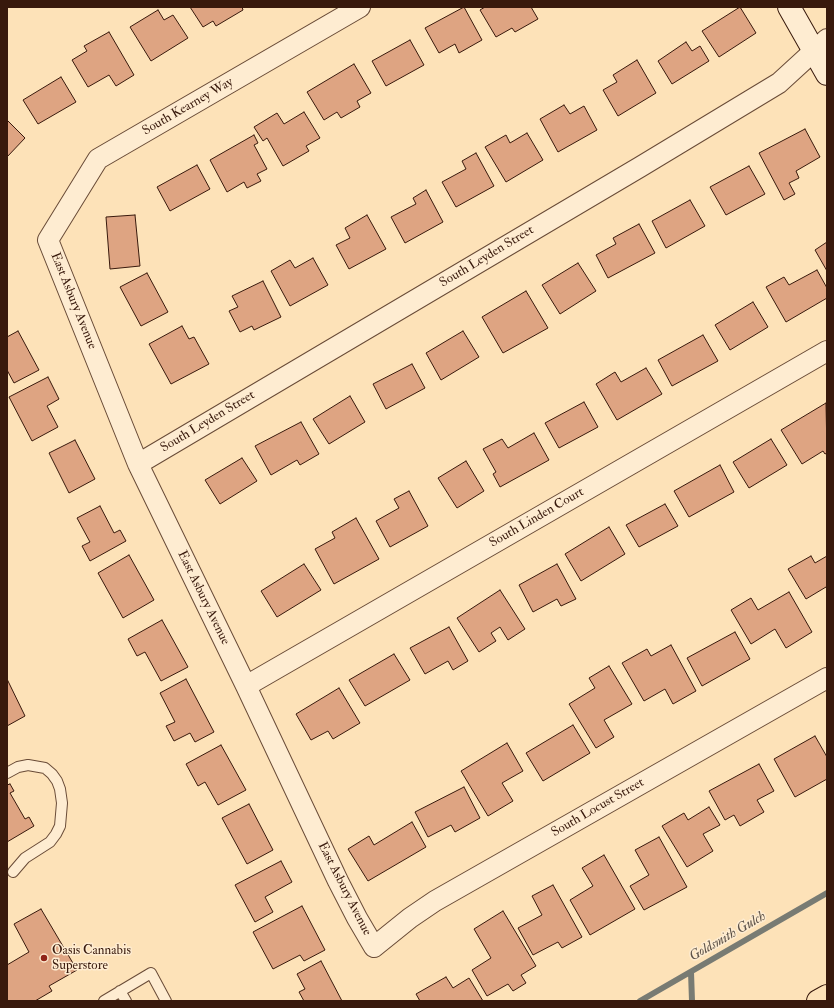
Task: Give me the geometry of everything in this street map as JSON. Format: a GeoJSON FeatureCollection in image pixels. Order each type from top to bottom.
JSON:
{"type":"FeatureCollection","features":[{"type":"Feature","properties":{"kind":"main road"},"geometry":{"type":"LineString","coordinates":[[818,1001],[827,996]]}},
{"type":"Feature","properties":{"kind":"street","name":"South Kearney Way"},"geometry":{"type":"LineString","coordinates":[[48,240],[98,159],[360,7]]}},
{"type":"Feature","properties":{"kind":"street"},"geometry":{"type":"LineString","coordinates":[[789,7],[821,46],[827,74]]}},
{"type":"Feature","properties":{"kind":"street","name":"South Leyden Street"},"geometry":{"type":"LineString","coordinates":[[138,464],[779,83],[821,46]]}},
{"type":"Feature","properties":{"kind":"street","name":"East Asbury Avenue"},"geometry":{"type":"LineString","coordinates":[[48,240],[138,464],[246,686],[338,881],[374,947]]}},
{"type":"Feature","properties":{"kind":"street","name":"South Linden Court"},"geometry":{"type":"LineString","coordinates":[[246,686],[827,350]]}},
{"type":"Feature","properties":{"kind":"street","name":"South Locust Street"},"geometry":{"type":"LineString","coordinates":[[374,947],[410,918],[435,901],[827,678]]}},
{"type":"Feature","properties":{"kind":"lane"},"geometry":{"type":"LineString","coordinates":[[7,774],[18,767],[28,765],[45,768],[57,781],[62,802],[60,826],[56,834],[50,842],[25,858],[13,872]]}},
{"type":"Feature","properties":{"kind":"lane"},"geometry":{"type":"LineString","coordinates":[[104,1001],[151,974],[166,1001]]}},
{"type":"Feature","properties":{"kind":"lane"},"geometry":{"type":"LineString","coordinates":[[120,991],[126,1001]]}},
{"type":"Feature","properties":{"kind":"building"},"geometry":{"type":"Polygon","coordinates":[[[190,7],[242,7],[243,10],[216,26],[213,21],[203,27],[190,7]]]}},
{"type":"Feature","properties":{"kind":"building"},"geometry":{"type":"Polygon","coordinates":[[[464,7],[482,40],[459,53],[455,44],[439,53],[425,28],[464,7]]]}},
{"type":"Feature","properties":{"kind":"building"},"geometry":{"type":"Polygon","coordinates":[[[485,7],[531,7],[538,19],[515,32],[512,28],[496,37],[480,10],[485,7]]]}},
{"type":"Feature","properties":{"kind":"building"},"geometry":{"type":"Polygon","coordinates":[[[740,7],[756,33],[719,57],[702,31],[740,7]]]}},
{"type":"Feature","properties":{"kind":"building"},"geometry":{"type":"Polygon","coordinates":[[[158,10],[164,20],[173,15],[188,38],[151,61],[130,27],[158,10]]]}},
{"type":"Feature","properties":{"kind":"building"},"geometry":{"type":"Polygon","coordinates":[[[109,32],[134,75],[116,86],[109,75],[88,87],[72,60],[87,51],[84,46],[109,32]]]}},
{"type":"Feature","properties":{"kind":"building"},"geometry":{"type":"Polygon","coordinates":[[[410,40],[424,65],[386,86],[372,61],[410,40]]]}},
{"type":"Feature","properties":{"kind":"building"},"geometry":{"type":"Polygon","coordinates":[[[686,42],[692,51],[700,46],[709,61],[672,84],[658,61],[686,42]]]}},
{"type":"Feature","properties":{"kind":"building"},"geometry":{"type":"Polygon","coordinates":[[[637,60],[656,93],[618,116],[603,90],[617,82],[613,75],[637,60]]]}},
{"type":"Feature","properties":{"kind":"building"},"geometry":{"type":"Polygon","coordinates":[[[354,64],[371,93],[357,101],[360,107],[341,118],[337,112],[324,120],[307,92],[354,64]]]}},
{"type":"Feature","properties":{"kind":"building"},"geometry":{"type":"Polygon","coordinates":[[[61,77],[76,102],[38,124],[23,100],[61,77]]]}},
{"type":"Feature","properties":{"kind":"building"},"geometry":{"type":"Polygon","coordinates":[[[564,105],[570,114],[584,106],[597,130],[558,152],[540,119],[564,105]]]}},
{"type":"Feature","properties":{"kind":"building"},"geometry":{"type":"Polygon","coordinates":[[[304,112],[320,138],[306,146],[309,151],[283,166],[267,138],[263,141],[254,127],[277,113],[284,124],[304,112]]]}},
{"type":"Feature","properties":{"kind":"building"},"geometry":{"type":"Polygon","coordinates":[[[7,120],[25,138],[7,157],[7,120]]]}},
{"type":"Feature","properties":{"kind":"building"},"geometry":{"type":"Polygon","coordinates":[[[805,129],[820,157],[796,171],[799,178],[789,183],[795,194],[784,200],[759,153],[805,129]]]}},
{"type":"Feature","properties":{"kind":"building"},"geometry":{"type":"Polygon","coordinates":[[[527,133],[543,160],[506,182],[485,147],[506,135],[510,143],[527,133]]]}},
{"type":"Feature","properties":{"kind":"building"},"geometry":{"type":"Polygon","coordinates":[[[254,135],[258,143],[254,145],[267,169],[257,174],[261,181],[247,188],[244,182],[227,192],[210,160],[254,135]]]}},
{"type":"Feature","properties":{"kind":"building"},"geometry":{"type":"Polygon","coordinates":[[[476,153],[494,186],[456,207],[442,182],[466,169],[462,161],[476,153]]]}},
{"type":"Feature","properties":{"kind":"building"},"geometry":{"type":"Polygon","coordinates":[[[197,165],[210,189],[170,211],[157,187],[197,165]]]}},
{"type":"Feature","properties":{"kind":"building"},"geometry":{"type":"Polygon","coordinates":[[[749,166],[765,194],[726,215],[710,187],[749,166]]]}},
{"type":"Feature","properties":{"kind":"building"},"geometry":{"type":"Polygon","coordinates":[[[426,190],[443,222],[405,243],[391,217],[416,204],[413,198],[426,190]]]}},
{"type":"Feature","properties":{"kind":"building"},"geometry":{"type":"Polygon","coordinates":[[[690,200],[705,226],[666,248],[652,221],[690,200]]]}},
{"type":"Feature","properties":{"kind":"building"},"geometry":{"type":"Polygon","coordinates":[[[135,215],[140,266],[110,269],[106,217],[135,215]]]}},
{"type":"Feature","properties":{"kind":"building"},"geometry":{"type":"Polygon","coordinates":[[[367,215],[386,249],[349,269],[336,245],[350,238],[345,228],[367,215]]]}},
{"type":"Feature","properties":{"kind":"building"},"geometry":{"type":"Polygon","coordinates":[[[639,224],[655,253],[608,278],[596,255],[616,244],[613,238],[639,224]]]}},
{"type":"Feature","properties":{"kind":"building"},"geometry":{"type":"Polygon","coordinates":[[[827,242],[827,271],[815,250],[827,242]]]}},
{"type":"Feature","properties":{"kind":"building"},"geometry":{"type":"Polygon","coordinates":[[[313,258],[328,285],[290,306],[271,271],[290,260],[295,268],[313,258]]]}},
{"type":"Feature","properties":{"kind":"building"},"geometry":{"type":"Polygon","coordinates":[[[578,263],[596,291],[560,314],[542,285],[578,263]]]}},
{"type":"Feature","properties":{"kind":"building"},"geometry":{"type":"Polygon","coordinates":[[[817,270],[827,288],[827,298],[786,322],[766,287],[784,277],[789,285],[817,270]]]}},
{"type":"Feature","properties":{"kind":"building"},"geometry":{"type":"Polygon","coordinates":[[[147,273],[168,312],[141,326],[120,287],[147,273]]]}},
{"type":"Feature","properties":{"kind":"building"},"geometry":{"type":"Polygon","coordinates":[[[263,281],[281,317],[254,330],[252,326],[240,332],[229,311],[238,307],[232,296],[263,281]]]}},
{"type":"Feature","properties":{"kind":"building"},"geometry":{"type":"Polygon","coordinates":[[[526,291],[548,328],[503,353],[482,317],[526,291]]]}},
{"type":"Feature","properties":{"kind":"building"},"geometry":{"type":"Polygon","coordinates":[[[753,302],[768,327],[730,350],[715,325],[753,302]]]}},
{"type":"Feature","properties":{"kind":"building"},"geometry":{"type":"Polygon","coordinates":[[[182,326],[189,339],[194,337],[209,364],[171,384],[149,344],[182,326]]]}},
{"type":"Feature","properties":{"kind":"building"},"geometry":{"type":"Polygon","coordinates":[[[18,331],[39,370],[14,383],[7,370],[7,337],[18,331]]]}},
{"type":"Feature","properties":{"kind":"building"},"geometry":{"type":"Polygon","coordinates":[[[463,331],[479,357],[441,380],[426,353],[463,331]]]}},
{"type":"Feature","properties":{"kind":"building"},"geometry":{"type":"Polygon","coordinates":[[[703,335],[718,361],[672,386],[658,360],[703,335]]]}},
{"type":"Feature","properties":{"kind":"building"},"geometry":{"type":"Polygon","coordinates":[[[412,364],[425,388],[386,409],[373,384],[412,364]]]}},
{"type":"Feature","properties":{"kind":"building"},"geometry":{"type":"Polygon","coordinates":[[[646,368],[662,394],[617,420],[596,384],[615,372],[621,382],[646,368]]]}},
{"type":"Feature","properties":{"kind":"building"},"geometry":{"type":"Polygon","coordinates":[[[48,377],[59,399],[47,406],[58,427],[32,441],[9,397],[48,377]]]}},
{"type":"Feature","properties":{"kind":"building"},"geometry":{"type":"Polygon","coordinates":[[[350,396],[365,422],[329,444],[313,419],[350,396]]]}},
{"type":"Feature","properties":{"kind":"building"},"geometry":{"type":"Polygon","coordinates":[[[584,402],[598,427],[559,448],[545,423],[584,402]]]}},
{"type":"Feature","properties":{"kind":"building"},"geometry":{"type":"Polygon","coordinates":[[[826,403],[827,453],[825,454],[823,451],[802,464],[781,430],[826,403]]]}},
{"type":"Feature","properties":{"kind":"building"},"geometry":{"type":"Polygon","coordinates":[[[301,422],[319,454],[300,465],[297,460],[271,475],[255,446],[301,422]]]}},
{"type":"Feature","properties":{"kind":"building"},"geometry":{"type":"Polygon","coordinates":[[[534,433],[549,460],[500,487],[493,474],[496,472],[483,449],[502,439],[508,448],[534,433]]]}},
{"type":"Feature","properties":{"kind":"building"},"geometry":{"type":"Polygon","coordinates":[[[771,439],[787,465],[749,488],[733,462],[771,439]]]}},
{"type":"Feature","properties":{"kind":"building"},"geometry":{"type":"Polygon","coordinates":[[[75,440],[95,479],[69,493],[49,453],[75,440]]]}},
{"type":"Feature","properties":{"kind":"building"},"geometry":{"type":"Polygon","coordinates":[[[242,458],[257,481],[220,504],[205,480],[242,458]]]}},
{"type":"Feature","properties":{"kind":"building"},"geometry":{"type":"Polygon","coordinates":[[[466,461],[484,491],[457,508],[438,478],[466,461]]]}},
{"type":"Feature","properties":{"kind":"building"},"geometry":{"type":"Polygon","coordinates":[[[720,465],[734,492],[689,517],[674,491],[720,465]]]}},
{"type":"Feature","properties":{"kind":"building"},"geometry":{"type":"Polygon","coordinates":[[[409,491],[428,526],[390,547],[376,521],[399,508],[394,499],[409,491]]]}},
{"type":"Feature","properties":{"kind":"building"},"geometry":{"type":"Polygon","coordinates":[[[665,504],[678,526],[639,547],[626,525],[665,504]]]}},
{"type":"Feature","properties":{"kind":"building"},"geometry":{"type":"Polygon","coordinates":[[[100,506],[114,533],[120,530],[126,541],[90,561],[82,546],[90,542],[77,518],[100,506]]]}},
{"type":"Feature","properties":{"kind":"building"},"geometry":{"type":"Polygon","coordinates":[[[356,518],[379,559],[334,584],[315,549],[335,538],[332,532],[356,518]]]}},
{"type":"Feature","properties":{"kind":"building"},"geometry":{"type":"Polygon","coordinates":[[[609,527],[625,554],[581,581],[565,554],[609,527]]]}},
{"type":"Feature","properties":{"kind":"building"},"geometry":{"type":"Polygon","coordinates":[[[129,555],[154,600],[123,618],[98,573],[129,555]]]}},
{"type":"Feature","properties":{"kind":"building"},"geometry":{"type":"Polygon","coordinates":[[[811,556],[815,563],[827,556],[827,589],[826,587],[806,599],[788,569],[811,556]]]}},
{"type":"Feature","properties":{"kind":"building"},"geometry":{"type":"Polygon","coordinates":[[[304,564],[321,590],[277,617],[261,591],[304,564]]]}},
{"type":"Feature","properties":{"kind":"building"},"geometry":{"type":"Polygon","coordinates":[[[557,564],[576,599],[561,606],[557,599],[533,612],[519,585],[557,564]]]}},
{"type":"Feature","properties":{"kind":"building"},"geometry":{"type":"Polygon","coordinates":[[[500,590],[525,629],[508,640],[500,627],[491,633],[496,641],[479,652],[457,618],[500,590]]]}},
{"type":"Feature","properties":{"kind":"building"},"geometry":{"type":"Polygon","coordinates":[[[789,592],[812,632],[786,648],[775,629],[751,644],[731,610],[751,598],[758,610],[789,592]]]}},
{"type":"Feature","properties":{"kind":"building"},"geometry":{"type":"Polygon","coordinates":[[[162,620],[188,667],[161,681],[145,652],[137,656],[128,639],[162,620]]]}},
{"type":"Feature","properties":{"kind":"building"},"geometry":{"type":"Polygon","coordinates":[[[449,627],[468,661],[453,670],[448,661],[425,674],[410,648],[449,627]]]}},
{"type":"Feature","properties":{"kind":"building"},"geometry":{"type":"Polygon","coordinates":[[[735,632],[750,659],[702,686],[687,658],[735,632]]]}},
{"type":"Feature","properties":{"kind":"building"},"geometry":{"type":"Polygon","coordinates":[[[671,645],[696,691],[673,704],[665,689],[644,701],[622,663],[647,649],[651,656],[671,645]]]}},
{"type":"Feature","properties":{"kind":"building"},"geometry":{"type":"Polygon","coordinates":[[[394,654],[410,680],[365,706],[349,680],[394,654]]]}},
{"type":"Feature","properties":{"kind":"building"},"geometry":{"type":"Polygon","coordinates":[[[609,666],[632,704],[604,720],[614,737],[596,748],[569,704],[595,688],[589,678],[609,666]]]}},
{"type":"Feature","properties":{"kind":"building"},"geometry":{"type":"Polygon","coordinates":[[[7,679],[25,716],[7,726],[7,679]]]}},
{"type":"Feature","properties":{"kind":"building"},"geometry":{"type":"Polygon","coordinates":[[[186,679],[214,732],[195,742],[190,733],[174,741],[166,726],[175,722],[160,693],[186,679]]]}},
{"type":"Feature","properties":{"kind":"building"},"geometry":{"type":"Polygon","coordinates":[[[339,688],[360,723],[333,739],[328,731],[311,740],[296,714],[339,688]]]}},
{"type":"Feature","properties":{"kind":"building"},"geometry":{"type":"Polygon","coordinates":[[[573,725],[590,753],[543,781],[526,753],[573,725]]]}},
{"type":"Feature","properties":{"kind":"building"},"geometry":{"type":"Polygon","coordinates":[[[815,736],[827,757],[827,779],[795,797],[774,759],[815,736]]]}},
{"type":"Feature","properties":{"kind":"building"},"geometry":{"type":"Polygon","coordinates":[[[507,743],[523,771],[502,783],[513,801],[488,816],[461,771],[507,743]]]}},
{"type":"Feature","properties":{"kind":"building"},"geometry":{"type":"Polygon","coordinates":[[[221,745],[246,790],[218,805],[205,782],[198,786],[186,764],[221,745]]]}},
{"type":"Feature","properties":{"kind":"building"},"geometry":{"type":"Polygon","coordinates":[[[759,764],[774,791],[757,800],[764,812],[740,826],[734,815],[725,820],[709,791],[759,764]]]}},
{"type":"Feature","properties":{"kind":"building"},"geometry":{"type":"Polygon","coordinates":[[[10,784],[14,791],[10,793],[25,819],[29,817],[34,826],[7,842],[7,785],[10,784]]]}},
{"type":"Feature","properties":{"kind":"building"},"geometry":{"type":"Polygon","coordinates":[[[464,787],[480,818],[455,832],[451,825],[428,837],[415,812],[464,787]]]}},
{"type":"Feature","properties":{"kind":"building"},"geometry":{"type":"Polygon","coordinates":[[[249,804],[273,850],[247,864],[222,818],[249,804]]]}},
{"type":"Feature","properties":{"kind":"building"},"geometry":{"type":"Polygon","coordinates":[[[709,807],[720,825],[703,834],[713,851],[687,867],[662,826],[684,813],[688,820],[709,807]]]}},
{"type":"Feature","properties":{"kind":"building"},"geometry":{"type":"Polygon","coordinates":[[[412,822],[426,847],[368,881],[348,849],[369,836],[374,845],[412,822]]]}},
{"type":"Feature","properties":{"kind":"building"},"geometry":{"type":"Polygon","coordinates":[[[659,837],[687,887],[644,910],[630,886],[649,875],[635,850],[659,837]]]}},
{"type":"Feature","properties":{"kind":"building"},"geometry":{"type":"Polygon","coordinates":[[[604,855],[635,909],[590,935],[570,900],[593,886],[582,868],[604,855]]]}},
{"type":"Feature","properties":{"kind":"building"},"geometry":{"type":"Polygon","coordinates":[[[281,861],[292,882],[265,897],[273,912],[255,922],[235,885],[281,861]]]}},
{"type":"Feature","properties":{"kind":"building"},"geometry":{"type":"Polygon","coordinates":[[[553,885],[582,937],[562,948],[558,942],[533,955],[518,928],[542,915],[532,896],[553,885]]]}},
{"type":"Feature","properties":{"kind":"building"},"geometry":{"type":"Polygon","coordinates":[[[302,906],[325,950],[304,961],[300,955],[273,969],[253,932],[302,906]]]}},
{"type":"Feature","properties":{"kind":"building","name":"Oasis Cannabis Superstore"},"geometry":{"type":"Polygon","coordinates":[[[41,909],[77,970],[49,986],[52,991],[35,1001],[7,1001],[7,965],[29,952],[14,924],[41,909]]]}},
{"type":"Feature","properties":{"kind":"building"},"geometry":{"type":"Polygon","coordinates":[[[503,911],[536,966],[521,975],[526,983],[513,991],[508,984],[487,996],[472,970],[491,958],[474,929],[503,911]]]}},
{"type":"Feature","properties":{"kind":"building"},"geometry":{"type":"Polygon","coordinates":[[[321,961],[342,1001],[304,1001],[299,992],[305,989],[297,974],[321,961]]]}},
{"type":"Feature","properties":{"kind":"building"},"geometry":{"type":"Polygon","coordinates":[[[446,977],[453,988],[469,978],[483,1001],[420,1001],[416,994],[446,977]]]}},
{"type":"Feature","properties":{"kind":"waterway","name":"Goldsmith Gulch"},"geometry":{"type":"LineString","coordinates":[[640,1001],[827,893]]}},
{"type":"Feature","properties":{"kind":"waterway"},"geometry":{"type":"LineString","coordinates":[[691,972],[692,1001]]}},
{"type":"Feature","properties":{"kind":"place","name":"Oasis Cannabis Superstore"},"geometry":{"type":"Point","coordinates":[44,958]}}]}
